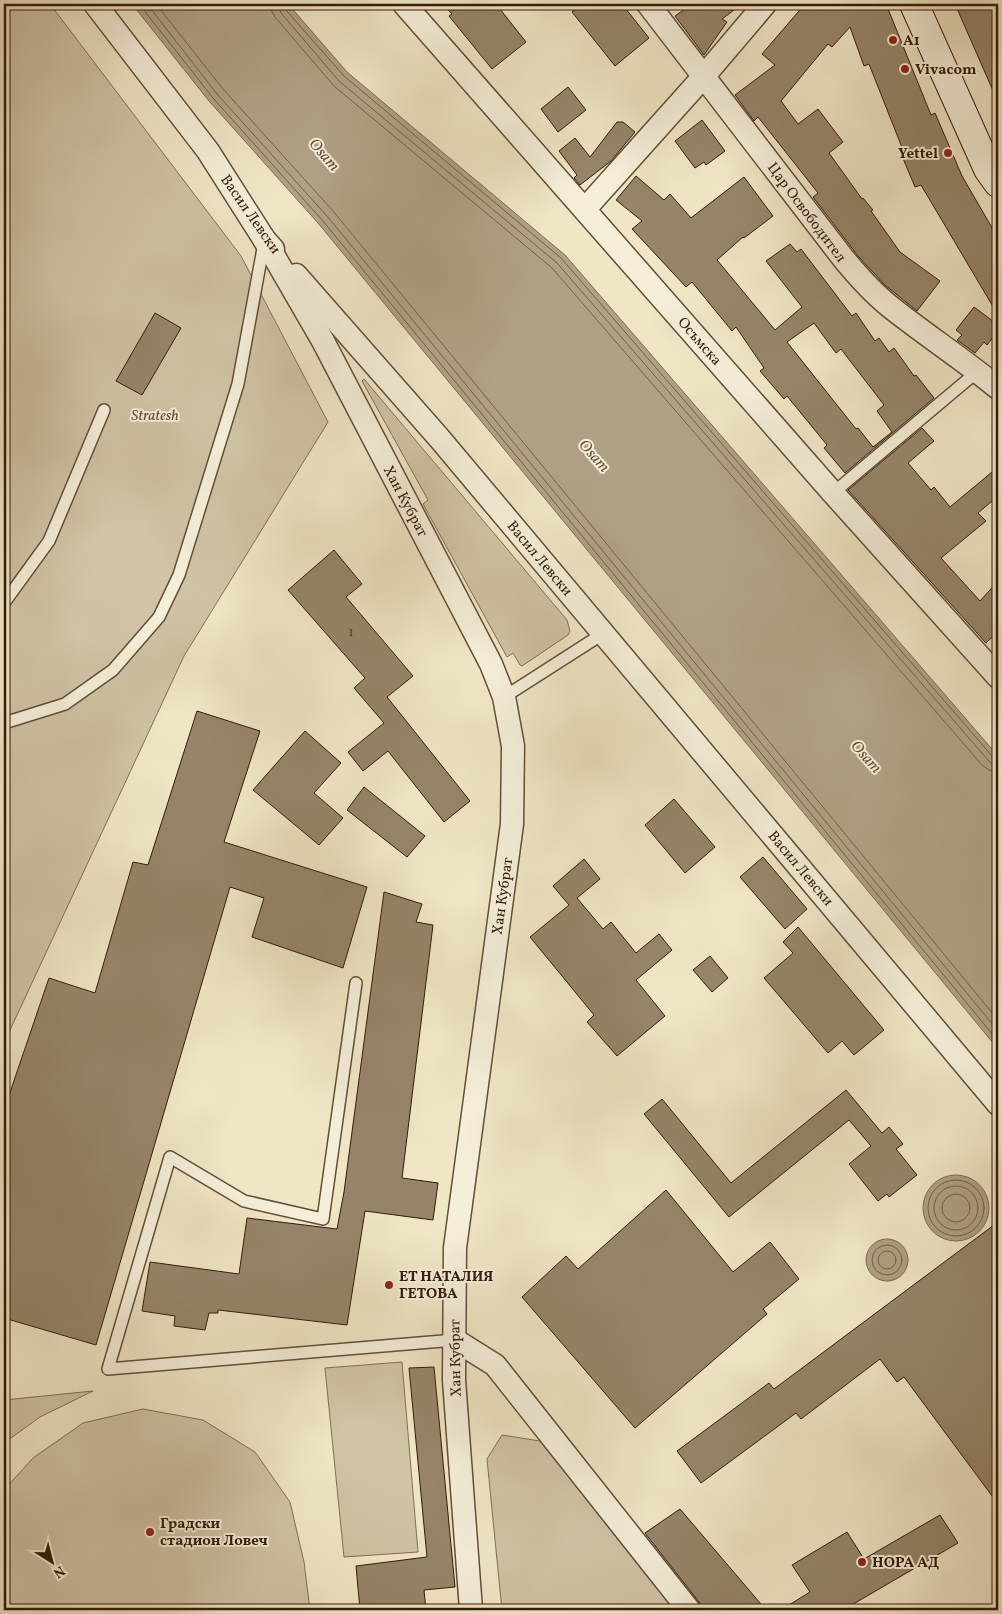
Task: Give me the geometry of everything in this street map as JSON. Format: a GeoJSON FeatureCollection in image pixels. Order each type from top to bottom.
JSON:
{"type":"FeatureCollection","features":[{"type":"Feature","properties":{"kind":"street","name":"Васил Левски"},"geometry":{"type":"LineString","coordinates":[[95,4],[208,151],[264,239],[440,439],[998,1104]]}},
{"type":"Feature","properties":{"kind":"street","name":"Осъмска"},"geometry":{"type":"LineString","coordinates":[[404,4],[833,494],[996,670]]}},
{"type":"Feature","properties":{"kind":"street","name":"Цар Освободител"},"geometry":{"type":"LineString","coordinates":[[648,4],[865,284],[888,306],[978,371],[998,388]]}},
{"type":"Feature","properties":{"kind":"street"},"geometry":{"type":"LineString","coordinates":[[585,210],[766,4]]}},
{"type":"Feature","properties":{"kind":"street"},"geometry":{"type":"LineString","coordinates":[[914,4],[988,169],[998,183]]}},
{"type":"Feature","properties":{"kind":"street","name":"Хан Кубрат"},"geometry":{"type":"LineString","coordinates":[[264,239],[323,341],[491,664],[504,697],[513,746],[512,824],[455,1248],[454,1380],[472,1610]]}},
{"type":"Feature","properties":{"kind":"street"},"geometry":{"type":"LineString","coordinates":[[455,1340],[495,1365],[689,1610]]}},
{"type":"Feature","properties":{"kind":"lane"},"geometry":{"type":"LineString","coordinates":[[4,723],[65,704],[113,670],[158,617],[179,575],[238,384],[264,239]]}},
{"type":"Feature","properties":{"kind":"lane"},"geometry":{"type":"LineString","coordinates":[[833,494],[978,371]]}},
{"type":"Feature","properties":{"kind":"lane"},"geometry":{"type":"LineString","coordinates":[[4,603],[49,541],[104,410]]}},
{"type":"Feature","properties":{"kind":"lane"},"geometry":{"type":"LineString","coordinates":[[504,697],[604,633]]}},
{"type":"Feature","properties":{"kind":"lane"},"geometry":{"type":"LineString","coordinates":[[356,983],[324,1219],[244,1201],[170,1157],[108,1369],[455,1340]]}},
{"type":"Feature","properties":{"kind":"green space","name":"Stratesh"},"geometry":{"type":"Polygon","coordinates":[[[4,4],[50,4],[241,256],[328,422],[184,656],[4,1043],[4,4]]]}},
{"type":"Feature","properties":{"kind":"green space"},"geometry":{"type":"Polygon","coordinates":[[[364,379],[567,620],[570,631],[568,635],[522,666],[513,653],[507,657],[423,504],[428,500],[362,381],[364,379]]]}},
{"type":"Feature","properties":{"kind":"green space"},"geometry":{"type":"Polygon","coordinates":[[[402,1362],[418,1552],[344,1557],[325,1368],[402,1362]]]}},
{"type":"Feature","properties":{"kind":"green space"},"geometry":{"type":"Polygon","coordinates":[[[93,1391],[40,1417],[4,1443],[4,1400],[93,1391]]]}},
{"type":"Feature","properties":{"kind":"green space","name":"Градски стадион Ловеч"},"geometry":{"type":"Polygon","coordinates":[[[143,1409],[203,1420],[255,1452],[290,1502],[304,1562],[310,1610],[4,1610],[4,1490],[33,1458],[83,1423],[143,1409]]]}},
{"type":"Feature","properties":{"kind":"green space"},"geometry":{"type":"Polygon","coordinates":[[[502,1435],[540,1441],[675,1610],[502,1610],[487,1459],[502,1435]]]}},
{"type":"Feature","properties":{"kind":"water","name":"Osam"},"geometry":{"type":"Polygon","coordinates":[[[132,4],[288,4],[347,72],[565,255],[998,756],[998,1049],[318,223],[209,101],[132,4]]]}},
{"type":"Feature","properties":{"kind":"water"},"geometry":{"type":"Polygon","coordinates":[[[950,1175],[962,1175],[974,1180],[984,1190],[989,1202],[987,1221],[974,1236],[962,1241],[950,1241],[938,1236],[928,1226],[923,1214],[923,1202],[928,1190],[938,1180],[950,1175]]]}},
{"type":"Feature","properties":{"kind":"water"},"geometry":{"type":"Polygon","coordinates":[[[887,1239],[895,1241],[904,1249],[908,1260],[906,1268],[898,1277],[887,1281],[879,1279],[870,1271],[866,1260],[868,1252],[876,1243],[887,1239]]]}},
{"type":"Feature","properties":{"kind":"building"},"geometry":{"type":"Polygon","coordinates":[[[443,4],[496,4],[526,42],[492,69],[449,16],[452,14],[443,4]]]}},
{"type":"Feature","properties":{"kind":"building"},"geometry":{"type":"Polygon","coordinates":[[[583,4],[622,4],[649,38],[615,66],[572,12],[583,4]]]}},
{"type":"Feature","properties":{"kind":"building"},"geometry":{"type":"Polygon","coordinates":[[[692,4],[742,4],[722,19],[727,22],[704,55],[675,16],[692,4]]]}},
{"type":"Feature","properties":{"kind":"building"},"geometry":{"type":"Polygon","coordinates":[[[805,4],[886,4],[931,115],[935,113],[962,176],[998,238],[998,315],[921,185],[915,187],[902,156],[905,155],[869,64],[864,66],[850,27],[832,47],[828,44],[781,101],[798,124],[818,109],[843,142],[829,153],[862,199],[873,210],[871,211],[900,252],[940,281],[917,311],[885,285],[858,256],[813,197],[818,193],[758,117],[754,121],[735,95],[775,65],[762,54],[805,4]]]}},
{"type":"Feature","properties":{"kind":"building"},"geometry":{"type":"Polygon","coordinates":[[[955,4],[998,4],[998,102],[955,4]]]}},
{"type":"Feature","properties":{"kind":"building"},"geometry":{"type":"Polygon","coordinates":[[[568,87],[586,110],[558,132],[541,109],[568,87]]]}},
{"type":"Feature","properties":{"kind":"building"},"geometry":{"type":"Polygon","coordinates":[[[702,120],[725,151],[706,165],[704,162],[695,168],[675,141],[702,120]]]}},
{"type":"Feature","properties":{"kind":"building"},"geometry":{"type":"Polygon","coordinates":[[[617,122],[623,122],[635,132],[611,161],[580,185],[574,178],[577,175],[559,151],[575,138],[590,157],[617,122]]]}},
{"type":"Feature","properties":{"kind":"building"},"geometry":{"type":"Polygon","coordinates":[[[636,176],[664,200],[670,194],[691,218],[744,177],[773,216],[743,237],[717,260],[775,330],[802,307],[766,261],[790,244],[797,252],[801,249],[852,316],[856,313],[875,341],[879,338],[889,352],[894,348],[914,376],[916,375],[934,398],[845,473],[824,448],[827,445],[787,396],[784,399],[760,371],[764,368],[736,327],[732,331],[692,282],[686,287],[632,229],[642,221],[616,200],[636,176]],[[814,323],[787,342],[856,429],[858,428],[873,447],[892,432],[877,411],[884,405],[841,349],[836,353],[814,323]]]}},
{"type":"Feature","properties":{"kind":"building"},"geometry":{"type":"Polygon","coordinates":[[[974,307],[998,325],[998,331],[987,345],[984,342],[975,353],[957,340],[962,335],[956,330],[974,307]]]}},
{"type":"Feature","properties":{"kind":"building"},"geometry":{"type":"Polygon","coordinates":[[[155,313],[181,328],[142,395],[116,381],[155,313]]]}},
{"type":"Feature","properties":{"kind":"building"},"geometry":{"type":"Polygon","coordinates":[[[922,428],[934,441],[908,463],[931,490],[934,487],[950,507],[998,467],[998,496],[978,513],[986,521],[941,558],[980,601],[998,581],[998,631],[986,643],[848,490],[922,428]]]}},
{"type":"Feature","properties":{"kind":"building"},"geometry":{"type":"Polygon","coordinates":[[[334,550],[362,584],[346,597],[413,676],[387,697],[470,801],[444,822],[388,751],[363,771],[348,752],[384,723],[354,688],[365,678],[288,590],[334,550]]]}},
{"type":"Feature","properties":{"kind":"building"},"geometry":{"type":"Polygon","coordinates":[[[197,711],[260,731],[224,842],[367,887],[343,968],[252,937],[264,898],[230,887],[96,1345],[4,1318],[4,1110],[49,978],[95,993],[133,862],[148,865],[197,711]]]}},
{"type":"Feature","properties":{"kind":"building"},"geometry":{"type":"Polygon","coordinates":[[[305,731],[341,763],[314,793],[343,818],[319,845],[253,790],[305,731]]]}},
{"type":"Feature","properties":{"kind":"building"},"geometry":{"type":"Polygon","coordinates":[[[364,787],[425,836],[407,857],[347,810],[364,787]]]}},
{"type":"Feature","properties":{"kind":"building"},"geometry":{"type":"Polygon","coordinates":[[[674,799],[715,847],[685,873],[645,825],[674,799]]]}},
{"type":"Feature","properties":{"kind":"building"},"geometry":{"type":"Polygon","coordinates":[[[763,857],[807,909],[785,929],[740,877],[763,857]]]}},
{"type":"Feature","properties":{"kind":"building"},"geometry":{"type":"Polygon","coordinates":[[[584,859],[600,879],[577,898],[603,929],[611,922],[636,953],[659,934],[672,950],[636,980],[665,1016],[617,1056],[587,1022],[594,1015],[530,937],[569,905],[553,886],[584,859]]]}},
{"type":"Feature","properties":{"kind":"building"},"geometry":{"type":"Polygon","coordinates":[[[384,892],[422,904],[416,922],[433,925],[402,1178],[438,1183],[433,1220],[365,1211],[347,1325],[218,1310],[218,1313],[209,1313],[205,1330],[174,1326],[175,1316],[142,1311],[150,1262],[239,1274],[247,1218],[337,1229],[344,1192],[384,892]]]}},
{"type":"Feature","properties":{"kind":"building"},"geometry":{"type":"Polygon","coordinates":[[[798,927],[884,1030],[854,1055],[842,1041],[828,1053],[764,978],[793,953],[783,942],[798,927]]]}},
{"type":"Feature","properties":{"kind":"building"},"geometry":{"type":"Polygon","coordinates":[[[710,956],[728,978],[712,992],[693,970],[710,956]]]}},
{"type":"Feature","properties":{"kind":"building"},"geometry":{"type":"Polygon","coordinates":[[[846,1090],[882,1133],[889,1127],[903,1144],[896,1149],[917,1175],[889,1197],[887,1194],[878,1201],[849,1164],[871,1146],[849,1120],[729,1217],[644,1114],[662,1099],[731,1183],[846,1090]]]}},
{"type":"Feature","properties":{"kind":"building"},"geometry":{"type":"Polygon","coordinates":[[[666,1190],[733,1272],[770,1242],[799,1279],[763,1309],[767,1314],[635,1428],[522,1297],[566,1256],[578,1269],[666,1190]]]}},
{"type":"Feature","properties":{"kind":"building"},"geometry":{"type":"Polygon","coordinates":[[[998,1222],[998,1504],[904,1377],[897,1382],[880,1359],[801,1419],[796,1413],[701,1483],[677,1451],[769,1383],[774,1389],[998,1222]]]}},
{"type":"Feature","properties":{"kind":"building"},"geometry":{"type":"Polygon","coordinates":[[[434,1367],[455,1587],[424,1590],[426,1610],[360,1610],[356,1566],[427,1557],[409,1368],[434,1367]]]}},
{"type":"Feature","properties":{"kind":"building"},"geometry":{"type":"Polygon","coordinates":[[[680,1509],[766,1610],[704,1610],[645,1533],[680,1509]]]}},
{"type":"Feature","properties":{"kind":"building","name":"НОРА АД"},"geometry":{"type":"Polygon","coordinates":[[[940,1515],[958,1543],[843,1610],[781,1610],[810,1592],[792,1565],[847,1532],[864,1559],[940,1515]]]}},
{"type":"Feature","properties":{"kind":"place","name":"A1"},"geometry":{"type":"Point","coordinates":[893,40]}},
{"type":"Feature","properties":{"kind":"place","name":"Vivacom"},"geometry":{"type":"Point","coordinates":[905,69]}},
{"type":"Feature","properties":{"kind":"place","name":"Yettel"},"geometry":{"type":"Point","coordinates":[948,153]}},
{"type":"Feature","properties":{"kind":"place","name":"ЕТ НАТАЛИЯ ГЕТОВА"},"geometry":{"type":"Point","coordinates":[389,1285]}},
{"type":"Feature","properties":{"kind":"place","name":"Градски стадион Ловеч"},"geometry":{"type":"Point","coordinates":[150,1532]}},
{"type":"Feature","properties":{"kind":"place","name":"НОРА АД"},"geometry":{"type":"Point","coordinates":[862,1562]}}]}
